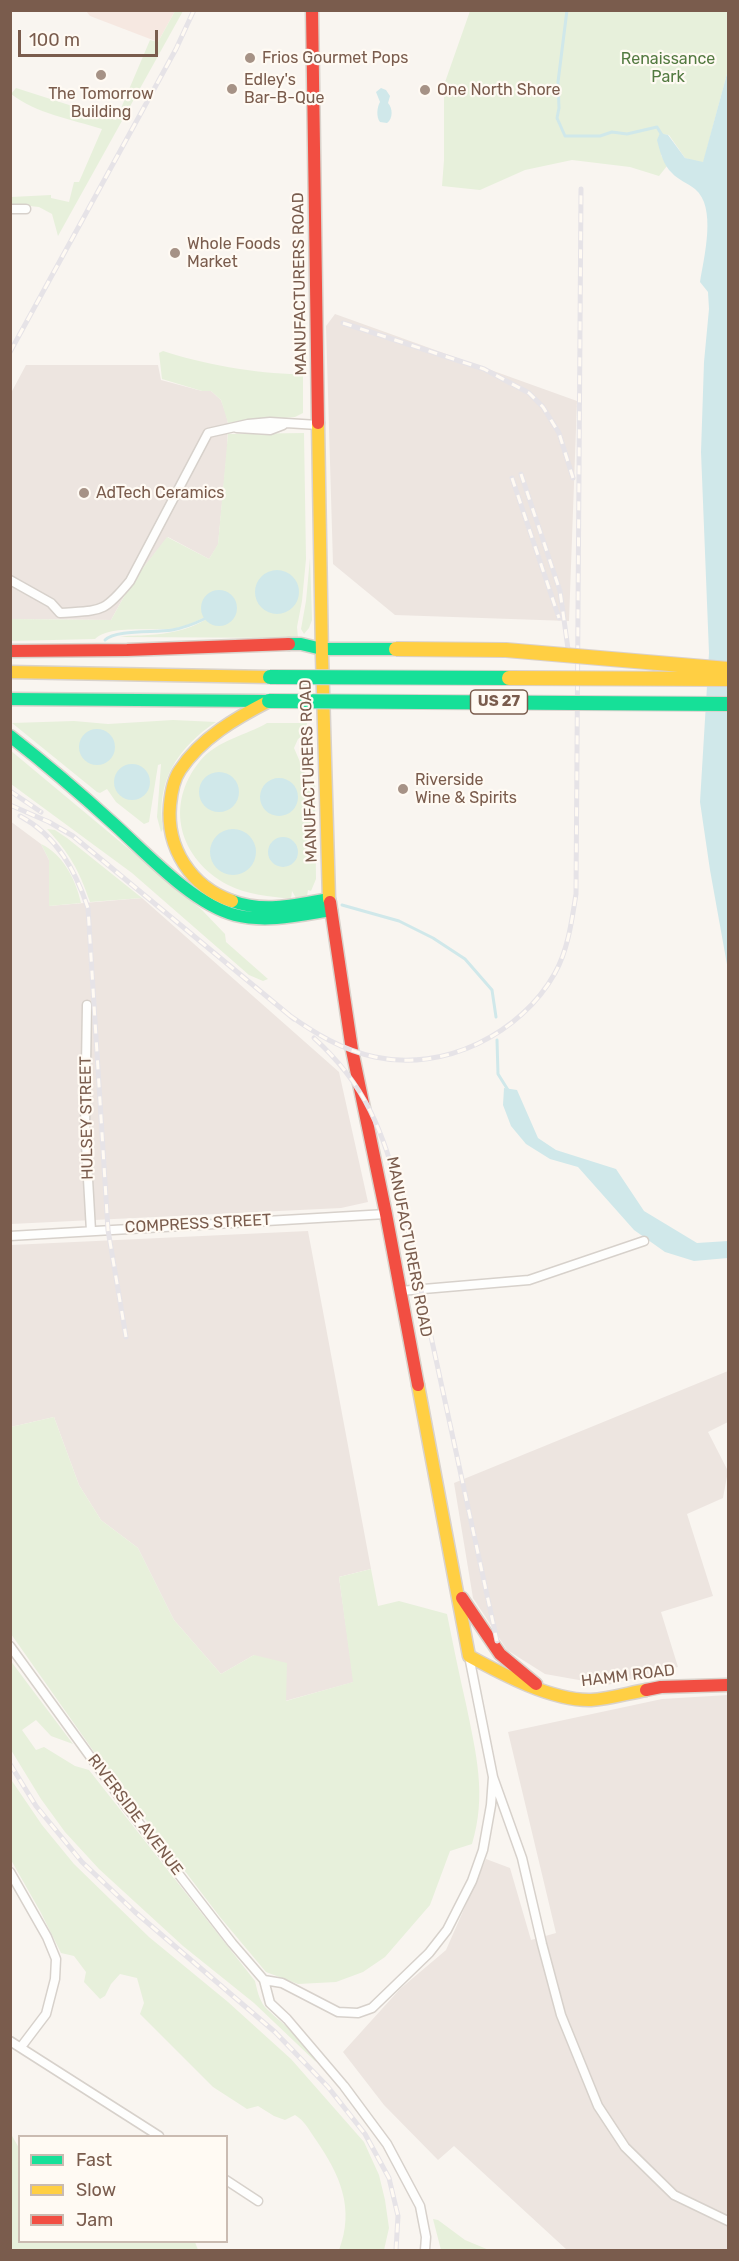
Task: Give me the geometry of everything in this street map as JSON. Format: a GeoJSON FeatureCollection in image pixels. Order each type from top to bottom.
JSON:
{"type":"FeatureCollection","features":[{"type":"Feature","properties":{"kind":"main road","name":"MANUFACTURERS ROAD"},"geometry":{"type":"LineString","coordinates":[[312,10],[322,649],[330,904],[352,1050],[386,1214],[469,1656]]}},
{"type":"Feature","properties":{"kind":"main road"},"geometry":{"type":"LineString","coordinates":[[10,651],[127,650],[302,644],[322,649],[506,650],[729,669]]}},
{"type":"Feature","properties":{"kind":"main road","name":"US 27"},"geometry":{"type":"LineString","coordinates":[[10,672],[270,677],[729,679]]}},
{"type":"Feature","properties":{"kind":"main road","name":"US 27"},"geometry":{"type":"LineString","coordinates":[[10,699],[729,704]]}},
{"type":"Feature","properties":{"kind":"main road"},"geometry":{"type":"LineString","coordinates":[[269,701],[225,725],[208,739],[180,770],[172,790],[169,808],[168,820],[172,844],[190,873],[212,892],[240,904],[291,906],[330,904]]}},
{"type":"Feature","properties":{"kind":"main road"},"geometry":{"type":"LineString","coordinates":[[10,736],[67,782],[186,889],[213,907],[253,918],[283,918],[330,904]]}},
{"type":"Feature","properties":{"kind":"main road"},"geometry":{"type":"LineString","coordinates":[[459,1594],[500,1654],[547,1692]]}},
{"type":"Feature","properties":{"kind":"main road","name":"HAMM ROAD"},"geometry":{"type":"LineString","coordinates":[[469,1656],[507,1677],[568,1698],[592,1700],[661,1686],[729,1685]]}},
{"type":"Feature","properties":{"kind":"street"},"geometry":{"type":"LineString","coordinates":[[10,209],[26,209]]}},
{"type":"Feature","properties":{"kind":"street"},"geometry":{"type":"LineString","coordinates":[[10,580],[51,603],[60,613],[100,610],[115,600],[130,581],[208,433],[248,424],[270,422],[318,425]]}},
{"type":"Feature","properties":{"kind":"street","name":"HULSEY STREET"},"geometry":{"type":"LineString","coordinates":[[87,1005],[85,1127],[91,1231]]}},
{"type":"Feature","properties":{"kind":"street","name":"COMPRESS STREET"},"geometry":{"type":"LineString","coordinates":[[10,1236],[386,1214]]}},
{"type":"Feature","properties":{"kind":"street"},"geometry":{"type":"LineString","coordinates":[[400,1291],[529,1280],[644,1241]]}},
{"type":"Feature","properties":{"kind":"street","name":"RIVERSIDE AVENUE"},"geometry":{"type":"LineString","coordinates":[[10,1646],[129,1810],[232,1943],[264,1980]]}},
{"type":"Feature","properties":{"kind":"street","name":"MANUFACTURERS ROAD"},"geometry":{"type":"LineString","coordinates":[[264,1980],[282,1983],[338,2012],[358,2013],[372,2008],[429,1953],[447,1930],[472,1881],[483,1850],[491,1805],[493,1777],[469,1656]]}},
{"type":"Feature","properties":{"kind":"street"},"geometry":{"type":"LineString","coordinates":[[493,1777],[522,1858],[561,2015],[598,2106],[625,2147],[674,2195],[729,2221]]}},
{"type":"Feature","properties":{"kind":"street"},"geometry":{"type":"LineString","coordinates":[[10,1872],[47,1937],[56,1959],[56,1980],[46,2014],[21,2047]]}},
{"type":"Feature","properties":{"kind":"street"},"geometry":{"type":"LineString","coordinates":[[264,1980],[270,2003],[287,2019],[344,2086],[387,2144],[420,2206],[426,2237],[424,2250]]}},
{"type":"Feature","properties":{"kind":"street"},"geometry":{"type":"LineString","coordinates":[[10,2041],[157,2135]]}},
{"type":"Feature","properties":{"kind":"street"},"geometry":{"type":"LineString","coordinates":[[228,2181],[258,2200]]}},
{"type":"Feature","properties":{"kind":"shaded area"},"geometry":{"type":"Polygon","coordinates":[[[86,11],[175,11],[158,42],[90,16],[86,11]]]}},
{"type":"Feature","properties":{"kind":"shaded area"},"geometry":{"type":"Polygon","coordinates":[[[335,314],[577,401],[569,621],[395,615],[333,564],[326,326],[335,314]]]}},
{"type":"Feature","properties":{"kind":"shaded area"},"geometry":{"type":"Polygon","coordinates":[[[26,365],[158,365],[161,380],[202,391],[211,391],[221,400],[226,414],[227,452],[218,545],[209,559],[168,537],[132,582],[111,620],[11,619],[11,393],[26,365]]]}},
{"type":"Feature","properties":{"kind":"shaded area"},"geometry":{"type":"Polygon","coordinates":[[[10,821],[41,844],[49,860],[49,906],[142,898],[339,1072],[368,1202],[341,1208],[11,1224],[10,821]]]}},
{"type":"Feature","properties":{"kind":"shaded area"},"geometry":{"type":"Polygon","coordinates":[[[308,1231],[371,1569],[339,1577],[354,1682],[285,1701],[254,1655],[221,1674],[174,1620],[138,1548],[101,1520],[79,1485],[54,1417],[11,1427],[11,1245],[308,1231]]]}},
{"type":"Feature","properties":{"kind":"shaded area"},"geometry":{"type":"Polygon","coordinates":[[[728,1371],[728,1422],[708,1432],[728,1471],[723,1498],[687,1514],[713,1596],[661,1612],[678,1667],[607,1685],[545,1674],[507,1650],[473,1598],[454,1483],[728,1371]]]}},
{"type":"Feature","properties":{"kind":"shaded area"},"geometry":{"type":"Polygon","coordinates":[[[728,1695],[728,2250],[567,2250],[454,2146],[438,2160],[384,2105],[343,2052],[400,1989],[446,1950],[486,1859],[510,1868],[531,1940],[556,1933],[508,1732],[662,1699],[728,1695]]]}},
{"type":"Feature","properties":{"kind":"green space"},"geometry":{"type":"Polygon","coordinates":[[[175,11],[183,11],[58,236],[52,214],[39,207],[11,204],[11,197],[51,195],[51,198],[69,202],[74,182],[79,182],[102,129],[43,111],[11,94],[16,88],[116,120],[150,40],[158,42],[175,11]]]}},
{"type":"Feature","properties":{"kind":"green space","name":"Renaissance Park"},"geometry":{"type":"Polygon","coordinates":[[[470,11],[728,11],[728,70],[703,164],[685,158],[669,135],[661,134],[661,155],[667,166],[659,176],[630,167],[572,160],[525,170],[480,190],[442,186],[444,85],[470,11]]]}},
{"type":"Feature","properties":{"kind":"green space"},"geometry":{"type":"Polygon","coordinates":[[[163,351],[232,368],[303,374],[303,413],[295,417],[228,423],[221,400],[211,391],[202,391],[162,379],[159,353],[163,351]]]}},
{"type":"Feature","properties":{"kind":"green space"},"geometry":{"type":"Polygon","coordinates":[[[304,433],[306,559],[297,627],[298,638],[120,637],[177,631],[205,620],[203,618],[177,628],[122,630],[102,634],[95,639],[11,641],[11,619],[111,620],[132,582],[167,537],[209,559],[218,544],[228,434],[304,433]]]}},
{"type":"Feature","properties":{"kind":"green space"},"geometry":{"type":"Polygon","coordinates":[[[310,558],[312,620],[304,634],[301,629],[310,558]]]}},
{"type":"Feature","properties":{"kind":"green space"},"geometry":{"type":"Polygon","coordinates":[[[173,720],[216,722],[202,732],[180,754],[172,767],[163,796],[161,812],[163,829],[161,832],[157,817],[161,764],[158,765],[149,822],[144,824],[116,802],[107,789],[100,793],[97,792],[12,723],[74,721],[108,724],[173,720]]]}},
{"type":"Feature","properties":{"kind":"green space"},"geometry":{"type":"Polygon","coordinates":[[[267,723],[307,723],[306,734],[298,739],[294,748],[307,778],[315,781],[316,879],[311,891],[308,890],[307,896],[296,898],[292,891],[291,899],[251,893],[228,885],[211,874],[198,861],[188,846],[182,830],[180,813],[182,795],[200,761],[223,743],[267,723]]]}},
{"type":"Feature","properties":{"kind":"green space"},"geometry":{"type":"Polygon","coordinates":[[[10,750],[202,910],[225,934],[226,942],[268,979],[263,981],[249,975],[132,873],[11,784],[10,750]]]}},
{"type":"Feature","properties":{"kind":"green space"},"geometry":{"type":"Polygon","coordinates":[[[47,829],[55,830],[67,838],[142,898],[90,902],[73,863],[47,829]]]}},
{"type":"Feature","properties":{"kind":"green space"},"geometry":{"type":"Polygon","coordinates":[[[41,844],[49,848],[62,861],[76,885],[81,903],[49,906],[49,860],[41,844]]]}},
{"type":"Feature","properties":{"kind":"green space"},"geometry":{"type":"Polygon","coordinates":[[[54,1417],[79,1485],[101,1520],[138,1548],[174,1620],[221,1674],[254,1655],[287,1663],[286,1701],[353,1682],[339,1577],[371,1569],[378,1606],[399,1601],[447,1614],[470,1722],[478,1774],[479,1808],[472,1844],[450,1851],[430,1905],[385,1957],[363,1972],[336,1982],[298,1984],[266,1972],[220,1917],[97,1756],[11,1634],[11,1427],[54,1417]]]}},
{"type":"Feature","properties":{"kind":"green space"},"geometry":{"type":"Polygon","coordinates":[[[10,1660],[73,1744],[51,1736],[36,1720],[22,1730],[36,1750],[44,1747],[75,1766],[89,1770],[255,1981],[265,2007],[301,2040],[316,2062],[254,2003],[183,1946],[99,1869],[65,1832],[41,1799],[11,1750],[10,1660]]]}},
{"type":"Feature","properties":{"kind":"green space"},"geometry":{"type":"Polygon","coordinates":[[[10,1778],[42,1825],[74,1864],[149,1937],[228,2002],[291,2059],[364,2142],[379,2175],[385,2200],[389,2228],[384,2250],[339,2250],[346,2220],[342,2192],[325,2153],[302,2120],[295,2115],[285,2120],[258,2106],[247,2109],[213,2087],[140,2014],[144,2003],[137,1978],[120,1974],[111,1984],[105,1996],[100,1999],[84,1982],[86,1972],[74,1956],[61,1953],[11,1860],[10,1778]]]}},
{"type":"Feature","properties":{"kind":"green space"},"geometry":{"type":"Polygon","coordinates":[[[11,2134],[18,2146],[18,2243],[195,2243],[198,2250],[11,2250],[11,2134]]]}},
{"type":"Feature","properties":{"kind":"green space"},"geometry":{"type":"Polygon","coordinates":[[[433,2219],[438,2220],[465,2240],[489,2250],[441,2250],[433,2219]]]}},
{"type":"Feature","properties":{"kind":"water"},"geometry":{"type":"Polygon","coordinates":[[[728,70],[728,970],[700,802],[709,653],[701,452],[704,362],[709,309],[708,292],[700,282],[706,246],[706,208],[702,197],[695,189],[677,178],[666,166],[657,140],[660,133],[668,135],[685,158],[703,162],[728,70]]]}},
{"type":"Feature","properties":{"kind":"water"},"geometry":{"type":"Polygon","coordinates":[[[381,88],[386,90],[390,96],[388,103],[392,113],[387,123],[380,122],[378,117],[380,102],[376,92],[381,88]]]}},
{"type":"Feature","properties":{"kind":"water"},"geometry":{"type":"Polygon","coordinates":[[[277,570],[292,577],[299,592],[292,607],[277,614],[262,607],[255,592],[262,577],[277,570]]]}},
{"type":"Feature","properties":{"kind":"water"},"geometry":{"type":"Polygon","coordinates":[[[219,590],[232,595],[237,608],[232,621],[219,626],[206,621],[201,608],[206,595],[219,590]]]}},
{"type":"Feature","properties":{"kind":"water"},"geometry":{"type":"Polygon","coordinates":[[[97,729],[110,734],[115,747],[110,760],[97,765],[84,760],[79,747],[84,734],[97,729]]]}},
{"type":"Feature","properties":{"kind":"water"},"geometry":{"type":"Polygon","coordinates":[[[132,764],[145,769],[150,782],[145,795],[132,800],[119,795],[114,782],[119,769],[132,764]]]}},
{"type":"Feature","properties":{"kind":"water"},"geometry":{"type":"Polygon","coordinates":[[[219,772],[227,773],[233,778],[238,784],[238,800],[233,806],[227,811],[219,812],[211,811],[205,806],[200,800],[199,792],[200,784],[205,778],[211,773],[219,772]]]}},
{"type":"Feature","properties":{"kind":"water"},"geometry":{"type":"Polygon","coordinates":[[[279,778],[293,783],[298,797],[293,811],[279,816],[265,811],[260,797],[265,783],[279,778]]]}},
{"type":"Feature","properties":{"kind":"water"},"geometry":{"type":"Polygon","coordinates":[[[233,829],[249,836],[256,852],[249,868],[233,875],[217,868],[210,852],[217,836],[233,829]]]}},
{"type":"Feature","properties":{"kind":"water"},"geometry":{"type":"Polygon","coordinates":[[[283,837],[294,841],[298,852],[294,863],[283,867],[272,863],[268,852],[272,841],[283,837]]]}},
{"type":"Feature","properties":{"kind":"water"},"geometry":{"type":"Polygon","coordinates":[[[504,1088],[517,1090],[538,1138],[556,1150],[616,1169],[644,1211],[697,1243],[728,1241],[728,1258],[694,1261],[665,1252],[634,1230],[578,1167],[550,1159],[526,1144],[511,1126],[503,1105],[504,1088]]]}},
{"type":"Feature","properties":{"kind":"waterway"},"geometry":{"type":"LineString","coordinates":[[567,10],[558,82],[557,118],[565,136],[600,136],[612,132],[627,134],[657,127],[662,135]]}},
{"type":"Feature","properties":{"kind":"waterway"},"geometry":{"type":"LineString","coordinates":[[105,640],[118,634],[176,629],[204,619]]}},
{"type":"Feature","properties":{"kind":"waterway"},"geometry":{"type":"LineString","coordinates":[[342,905],[399,921],[433,938],[465,959],[492,990],[496,1017]]}},
{"type":"Feature","properties":{"kind":"waterway"},"geometry":{"type":"LineString","coordinates":[[497,1040],[498,1074],[508,1090]]}},
{"type":"Feature","properties":{"kind":"railway"},"geometry":{"type":"LineString","coordinates":[[10,352],[176,49],[194,10]]}},
{"type":"Feature","properties":{"kind":"railway"},"geometry":{"type":"LineString","coordinates":[[289,1015],[309,1029],[351,1050],[375,1057],[401,1060],[427,1059],[478,1044],[522,1014],[540,995],[555,973],[563,955],[576,894],[581,189]]}},
{"type":"Feature","properties":{"kind":"railway"},"geometry":{"type":"LineString","coordinates":[[343,323],[484,369],[529,393],[543,407],[559,433],[573,478]]}},
{"type":"Feature","properties":{"kind":"railway"},"geometry":{"type":"LineString","coordinates":[[521,474],[560,591],[569,656]]}},
{"type":"Feature","properties":{"kind":"railway"},"geometry":{"type":"LineString","coordinates":[[512,478],[559,618]]}},
{"type":"Feature","properties":{"kind":"railway"},"geometry":{"type":"LineString","coordinates":[[10,791],[41,812]]}},
{"type":"Feature","properties":{"kind":"railway"},"geometry":{"type":"LineString","coordinates":[[10,805],[49,822],[73,836],[294,1019]]}},
{"type":"Feature","properties":{"kind":"railway"},"geometry":{"type":"LineString","coordinates":[[20,816],[44,833],[63,855],[71,867],[88,908],[108,1230],[126,1337]]}},
{"type":"Feature","properties":{"kind":"railway"},"geometry":{"type":"LineString","coordinates":[[314,1038],[332,1056],[360,1092],[379,1131],[394,1174],[497,1641]]}},
{"type":"Feature","properties":{"kind":"railway"},"geometry":{"type":"LineString","coordinates":[[10,1764],[36,1806],[82,1862],[135,1912],[275,2032],[328,2087],[365,2134],[389,2178],[398,2216],[396,2250]]}},
{"type":"Feature","properties":{"kind":"traffic: fast"},"geometry":{"type":"LineString","coordinates":[[289,644],[322,649],[396,649]]}},
{"type":"Feature","properties":{"kind":"traffic: fast"},"geometry":{"type":"LineString","coordinates":[[270,677],[509,678]]}},
{"type":"Feature","properties":{"kind":"traffic: fast"},"geometry":{"type":"LineString","coordinates":[[10,699],[265,701]]}},
{"type":"Feature","properties":{"kind":"traffic: fast"},"geometry":{"type":"LineString","coordinates":[[269,701],[728,704]]}},
{"type":"Feature","properties":{"kind":"traffic: fast"},"geometry":{"type":"LineString","coordinates":[[10,736],[115,825],[156,864],[203,901],[235,915],[259,918],[331,910]]}},
{"type":"Feature","properties":{"kind":"traffic: fast"},"geometry":{"type":"LineString","coordinates":[[232,901],[244,905],[268,907],[329,899]]}},
{"type":"Feature","properties":{"kind":"traffic: slow"},"geometry":{"type":"LineString","coordinates":[[318,423],[329,899]]}},
{"type":"Feature","properties":{"kind":"traffic: slow"},"geometry":{"type":"LineString","coordinates":[[396,649],[506,650],[728,669]]}},
{"type":"Feature","properties":{"kind":"traffic: slow"},"geometry":{"type":"LineString","coordinates":[[10,672],[270,677]]}},
{"type":"Feature","properties":{"kind":"traffic: slow"},"geometry":{"type":"LineString","coordinates":[[509,678],[728,679]]}},
{"type":"Feature","properties":{"kind":"traffic: slow"},"geometry":{"type":"LineString","coordinates":[[232,901],[204,886],[184,864],[172,836],[170,821],[172,792],[178,774],[198,748],[244,714],[269,701]]}},
{"type":"Feature","properties":{"kind":"traffic: slow"},"geometry":{"type":"LineString","coordinates":[[418,1385],[469,1656],[496,1671],[560,1696],[591,1700],[646,1690]]}},
{"type":"Feature","properties":{"kind":"traffic: jam"},"geometry":{"type":"LineString","coordinates":[[312,10],[318,423]]}},
{"type":"Feature","properties":{"kind":"traffic: jam"},"geometry":{"type":"LineString","coordinates":[[10,651],[127,650],[289,644]]}},
{"type":"Feature","properties":{"kind":"traffic: jam"},"geometry":{"type":"LineString","coordinates":[[330,902],[352,1050],[418,1385]]}},
{"type":"Feature","properties":{"kind":"traffic: jam"},"geometry":{"type":"LineString","coordinates":[[462,1598],[500,1654],[536,1684]]}},
{"type":"Feature","properties":{"kind":"traffic: jam"},"geometry":{"type":"LineString","coordinates":[[646,1690],[661,1687],[728,1685]]}},
{"type":"Feature","properties":{"kind":"place","name":"Frios Gourmet Pops"},"geometry":{"type":"Point","coordinates":[250,58]}},
{"type":"Feature","properties":{"kind":"place","name":"The Tomorrow Building"},"geometry":{"type":"Point","coordinates":[101,75]}},
{"type":"Feature","properties":{"kind":"place","name":"Edley's Bar-B-Que"},"geometry":{"type":"Point","coordinates":[232,89]}},
{"type":"Feature","properties":{"kind":"place","name":"One North Shore"},"geometry":{"type":"Point","coordinates":[425,90]}},
{"type":"Feature","properties":{"kind":"place","name":"Whole Foods Market"},"geometry":{"type":"Point","coordinates":[175,253]}},
{"type":"Feature","properties":{"kind":"place","name":"AdTech Ceramics"},"geometry":{"type":"Point","coordinates":[84,493]}},
{"type":"Feature","properties":{"kind":"place","name":"Riverside Wine & Spirits"},"geometry":{"type":"Point","coordinates":[403,789]}}]}
